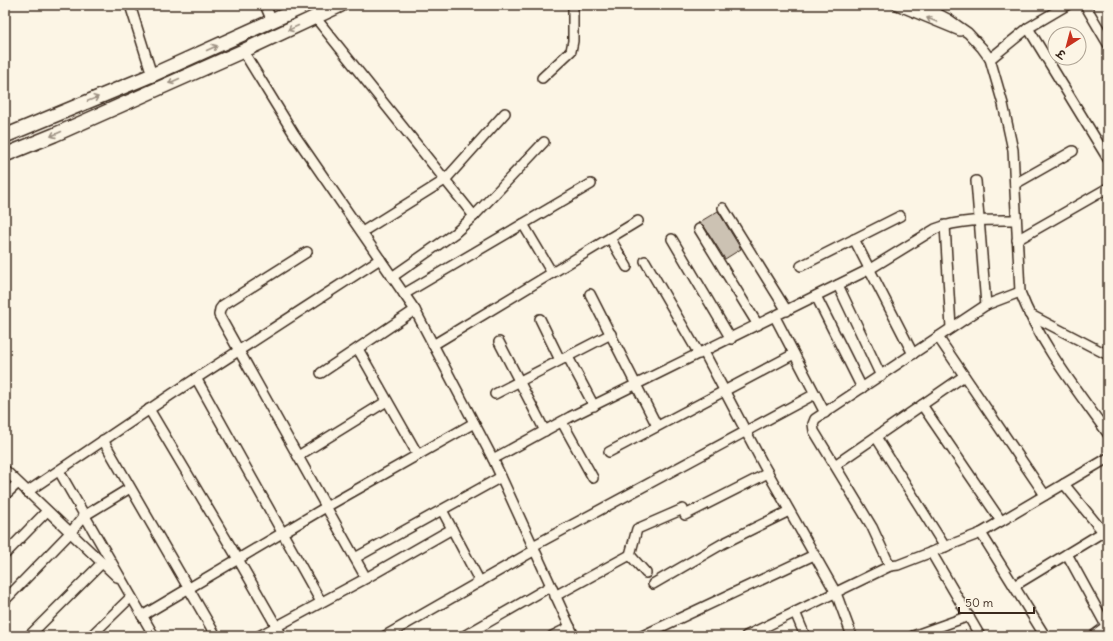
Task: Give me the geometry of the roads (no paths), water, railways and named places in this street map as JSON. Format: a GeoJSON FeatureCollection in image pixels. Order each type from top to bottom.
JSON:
{"type":"FeatureCollection","features":[{"type":"Feature","properties":{"kind":"main road"},"geometry":{"type":"LineString","coordinates":[[5,136],[152,75],[307,5]]}},
{"type":"Feature","properties":{"kind":"main road"},"geometry":{"type":"LineString","coordinates":[[5,155],[54,135],[341,5]]}},
{"type":"Feature","properties":{"kind":"street"},"geometry":{"type":"LineString","coordinates":[[130,5],[152,75]]}},
{"type":"Feature","properties":{"kind":"street"},"geometry":{"type":"LineString","coordinates":[[265,5],[272,21]]}},
{"type":"Feature","properties":{"kind":"street"},"geometry":{"type":"LineString","coordinates":[[542,78],[571,51],[573,41],[573,5]]}},
{"type":"Feature","properties":{"kind":"street"},"geometry":{"type":"LineString","coordinates":[[898,5],[955,30],[968,33]]}},
{"type":"Feature","properties":{"kind":"street"},"geometry":{"type":"LineString","coordinates":[[921,5],[948,19],[968,33],[990,59],[1003,104],[1013,150],[1020,292],[1028,314],[1052,354],[1108,434]]}},
{"type":"Feature","properties":{"kind":"street"},"geometry":{"type":"LineString","coordinates":[[990,59],[1028,28],[1066,5]]}},
{"type":"Feature","properties":{"kind":"street"},"geometry":{"type":"LineString","coordinates":[[1085,5],[1108,44]]}},
{"type":"Feature","properties":{"kind":"street"},"geometry":{"type":"LineString","coordinates":[[315,17],[474,216]]}},
{"type":"Feature","properties":{"kind":"street"},"geometry":{"type":"LineString","coordinates":[[1028,28],[1108,159]]}},
{"type":"Feature","properties":{"kind":"street"},"geometry":{"type":"LineString","coordinates":[[243,50],[294,134],[415,310],[502,477],[574,636]]}},
{"type":"Feature","properties":{"kind":"street"},"geometry":{"type":"LineString","coordinates":[[362,232],[445,180],[506,113]]}},
{"type":"Feature","properties":{"kind":"street"},"geometry":{"type":"LineString","coordinates":[[392,277],[455,233],[474,216],[544,142]]}},
{"type":"Feature","properties":{"kind":"street"},"geometry":{"type":"LineString","coordinates":[[1015,184],[1072,151]]}},
{"type":"Feature","properties":{"kind":"street"},"geometry":{"type":"LineString","coordinates":[[976,181],[986,305]]}},
{"type":"Feature","properties":{"kind":"street"},"geometry":{"type":"LineString","coordinates":[[404,294],[591,184]]}},
{"type":"Feature","properties":{"kind":"street"},"geometry":{"type":"LineString","coordinates":[[1017,240],[1108,188]]}},
{"type":"Feature","properties":{"kind":"street"},"geometry":{"type":"LineString","coordinates":[[723,208],[787,311]]}},
{"type":"Feature","properties":{"kind":"street"},"geometry":{"type":"LineString","coordinates":[[801,266],[900,216]]}},
{"type":"Feature","properties":{"kind":"street"},"geometry":{"type":"LineString","coordinates":[[493,459],[562,422],[870,270],[934,229],[946,225],[979,220],[1016,220]]}},
{"type":"Feature","properties":{"kind":"street"},"geometry":{"type":"LineString","coordinates":[[433,345],[638,221]]}},
{"type":"Feature","properties":{"kind":"street"},"geometry":{"type":"LineString","coordinates":[[523,224],[552,273]]}},
{"type":"Feature","properties":{"kind":"street"},"geometry":{"type":"LineString","coordinates":[[946,225],[951,328]]}},
{"type":"Feature","properties":{"kind":"street"},"geometry":{"type":"LineString","coordinates":[[699,229],[758,325]]}},
{"type":"Feature","properties":{"kind":"street"},"geometry":{"type":"LineString","coordinates":[[610,238],[627,267]]}},
{"type":"Feature","properties":{"kind":"street"},"geometry":{"type":"LineString","coordinates":[[672,239],[731,339]]}},
{"type":"Feature","properties":{"kind":"street"},"geometry":{"type":"LineString","coordinates":[[854,239],[913,354]]}},
{"type":"Feature","properties":{"kind":"street"},"geometry":{"type":"LineString","coordinates":[[307,252],[223,305],[220,309],[219,315],[366,578]]}},
{"type":"Feature","properties":{"kind":"street"},"geometry":{"type":"LineString","coordinates":[[27,492],[149,409],[380,259]]}},
{"type":"Feature","properties":{"kind":"street"},"geometry":{"type":"LineString","coordinates":[[645,261],[724,390],[768,474],[836,593],[852,636]]}},
{"type":"Feature","properties":{"kind":"street"},"geometry":{"type":"LineString","coordinates":[[838,285],[881,376]]}},
{"type":"Feature","properties":{"kind":"street"},"geometry":{"type":"LineString","coordinates":[[890,566],[872,527],[814,431],[813,424],[815,419],[986,305],[1020,292]]}},
{"type":"Feature","properties":{"kind":"street"},"geometry":{"type":"LineString","coordinates":[[590,294],[657,426]]}},
{"type":"Feature","properties":{"kind":"street"},"geometry":{"type":"LineString","coordinates":[[816,296],[862,388]]}},
{"type":"Feature","properties":{"kind":"street"},"geometry":{"type":"LineString","coordinates":[[321,373],[415,310]]}},
{"type":"Feature","properties":{"kind":"street"},"geometry":{"type":"LineString","coordinates":[[1028,314],[1108,355]]}},
{"type":"Feature","properties":{"kind":"street"},"geometry":{"type":"LineString","coordinates":[[774,317],[825,413]]}},
{"type":"Feature","properties":{"kind":"street"},"geometry":{"type":"LineString","coordinates":[[540,319],[594,406]]}},
{"type":"Feature","properties":{"kind":"street"},"geometry":{"type":"LineString","coordinates":[[495,394],[610,334]]}},
{"type":"Feature","properties":{"kind":"street"},"geometry":{"type":"LineString","coordinates":[[938,337],[1045,495]]}},
{"type":"Feature","properties":{"kind":"street"},"geometry":{"type":"LineString","coordinates":[[499,342],[545,431]]}},
{"type":"Feature","properties":{"kind":"street"},"geometry":{"type":"LineString","coordinates":[[358,349],[418,455]]}},
{"type":"Feature","properties":{"kind":"street"},"geometry":{"type":"LineString","coordinates":[[609,452],[794,354]]}},
{"type":"Feature","properties":{"kind":"street"},"geometry":{"type":"LineString","coordinates":[[835,465],[964,376]]}},
{"type":"Feature","properties":{"kind":"street"},"geometry":{"type":"LineString","coordinates":[[196,378],[321,602]]}},
{"type":"Feature","properties":{"kind":"street"},"geometry":{"type":"LineString","coordinates":[[385,636],[480,582],[534,548],[815,394]]}},
{"type":"Feature","properties":{"kind":"street"},"geometry":{"type":"LineString","coordinates":[[298,456],[387,401]]}},
{"type":"Feature","properties":{"kind":"street"},"geometry":{"type":"LineString","coordinates":[[922,405],[1000,521]]}},
{"type":"Feature","properties":{"kind":"street"},"geometry":{"type":"LineString","coordinates":[[149,409],[282,636]]}},
{"type":"Feature","properties":{"kind":"street"},"geometry":{"type":"LineString","coordinates":[[562,422],[593,478]]}},
{"type":"Feature","properties":{"kind":"street"},"geometry":{"type":"LineString","coordinates":[[142,616],[326,507],[474,423]]}},
{"type":"Feature","properties":{"kind":"street"},"geometry":{"type":"LineString","coordinates":[[876,437],[945,547]]}},
{"type":"Feature","properties":{"kind":"street"},"geometry":{"type":"LineString","coordinates":[[103,440],[216,636]]}},
{"type":"Feature","properties":{"kind":"street"},"geometry":{"type":"LineString","coordinates":[[746,636],[890,566],[898,565],[981,533],[1108,458]]}},
{"type":"Feature","properties":{"kind":"street"},"geometry":{"type":"LineString","coordinates":[[5,470],[124,584]]}},
{"type":"Feature","properties":{"kind":"street"},"geometry":{"type":"LineString","coordinates":[[59,471],[154,636]]}},
{"type":"Feature","properties":{"kind":"street"},"geometry":{"type":"LineString","coordinates":[[555,596],[630,555],[638,529],[684,512],[768,474]]}},
{"type":"Feature","properties":{"kind":"street"},"geometry":{"type":"LineString","coordinates":[[355,558],[502,477]]}},
{"type":"Feature","properties":{"kind":"street"},"geometry":{"type":"LineString","coordinates":[[5,495],[18,482]]}},
{"type":"Feature","properties":{"kind":"street"},"geometry":{"type":"LineString","coordinates":[[1014,586],[1067,554],[1106,535],[1064,484]]}},
{"type":"Feature","properties":{"kind":"street"},"geometry":{"type":"LineString","coordinates":[[5,600],[70,533],[84,516],[130,488]]}},
{"type":"Feature","properties":{"kind":"street"},"geometry":{"type":"LineString","coordinates":[[442,510],[480,582]]}},
{"type":"Feature","properties":{"kind":"street"},"geometry":{"type":"LineString","coordinates":[[5,554],[47,511]]}},
{"type":"Feature","properties":{"kind":"street"},"geometry":{"type":"LineString","coordinates":[[653,584],[722,544],[789,511]]}},
{"type":"Feature","properties":{"kind":"street"},"geometry":{"type":"LineString","coordinates":[[260,636],[452,529]]}},
{"type":"Feature","properties":{"kind":"street"},"geometry":{"type":"LineString","coordinates":[[981,533],[1045,636]]}},
{"type":"Feature","properties":{"kind":"street"},"geometry":{"type":"LineString","coordinates":[[931,552],[980,636]]}},
{"type":"Feature","properties":{"kind":"street"},"geometry":{"type":"LineString","coordinates":[[1067,554],[1107,627],[1093,636]]}},
{"type":"Feature","properties":{"kind":"street"},"geometry":{"type":"LineString","coordinates":[[630,555],[646,574]]}},
{"type":"Feature","properties":{"kind":"street"},"geometry":{"type":"LineString","coordinates":[[642,636],[655,633],[814,555]]}},
{"type":"Feature","properties":{"kind":"street"},"geometry":{"type":"LineString","coordinates":[[29,636],[102,563]]}},
{"type":"Feature","properties":{"kind":"street"},"geometry":{"type":"LineString","coordinates":[[464,636],[551,586]]}},
{"type":"Feature","properties":{"kind":"street"},"geometry":{"type":"LineString","coordinates":[[91,636],[102,632],[131,597]]}},
{"type":"Feature","properties":{"kind":"street"},"geometry":{"type":"LineString","coordinates":[[795,612],[805,636]]}},
{"type":"Feature","properties":{"kind":"street"},"geometry":{"type":"LineString","coordinates":[[913,636],[969,616]]}},
{"type":"Feature","properties":{"kind":"street"},"geometry":{"type":"LineString","coordinates":[[552,636],[570,627]]}}]}
